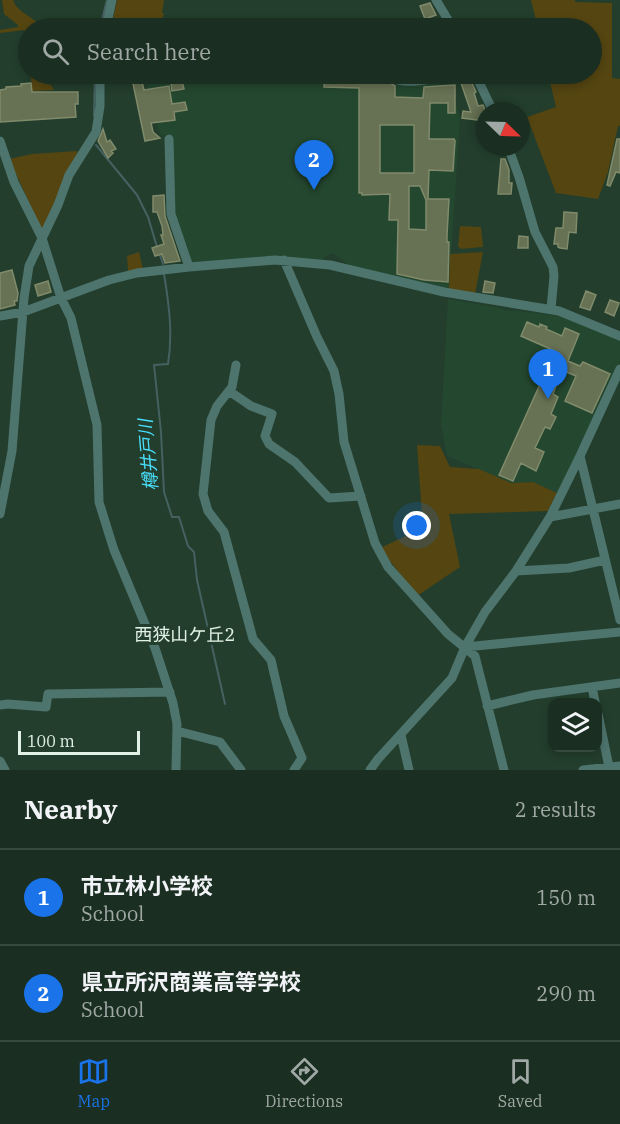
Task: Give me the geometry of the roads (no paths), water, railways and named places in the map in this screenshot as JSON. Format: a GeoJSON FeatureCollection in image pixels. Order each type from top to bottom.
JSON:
{"type":"FeatureCollection","features":[{"type":"Feature","properties":{"kind":"street"},"geometry":{"type":"LineString","coordinates":[[108,18],[112,0]]}},
{"type":"Feature","properties":{"kind":"street"},"geometry":{"type":"LineString","coordinates":[[436,0],[447,18]]}},
{"type":"Feature","properties":{"kind":"street"},"geometry":{"type":"LineString","coordinates":[[0,514],[12,452],[29,266],[69,176],[96,132],[100,106],[100,84]]}},
{"type":"Feature","properties":{"kind":"street"},"geometry":{"type":"LineString","coordinates":[[480,84],[489,102]]}},
{"type":"Feature","properties":{"kind":"street"},"geometry":{"type":"LineString","coordinates":[[169,140],[171,214],[189,267]]}},
{"type":"Feature","properties":{"kind":"street"},"geometry":{"type":"LineString","coordinates":[[0,141],[14,182],[42,238],[61,298],[71,318],[95,413],[99,443],[98,493],[104,520],[118,561],[155,648],[176,712],[176,770]]}},
{"type":"Feature","properties":{"kind":"street"},"geometry":{"type":"LineString","coordinates":[[511,156],[535,232],[553,267],[551,309]]}},
{"type":"Feature","properties":{"kind":"street"},"geometry":{"type":"LineString","coordinates":[[284,260],[334,371],[344,442],[375,543],[388,567],[448,634],[475,656],[504,770]]}},
{"type":"Feature","properties":{"kind":"street"},"geometry":{"type":"LineString","coordinates":[[0,316],[23,312],[109,280],[137,273],[284,260],[330,265],[464,296],[551,309],[620,336]]}},
{"type":"Feature","properties":{"kind":"street"},"geometry":{"type":"LineString","coordinates":[[236,365],[232,387],[217,406],[211,420],[203,494],[208,511],[224,532],[253,639],[271,660],[284,716],[302,758],[294,770]]}},
{"type":"Feature","properties":{"kind":"street"},"geometry":{"type":"LineString","coordinates":[[370,770],[452,678],[465,647],[485,612],[516,571],[550,517],[620,369]]}},
{"type":"Feature","properties":{"kind":"street"},"geometry":{"type":"LineString","coordinates":[[229,391],[251,406],[272,414],[265,436],[269,444],[295,462],[329,498],[361,496]]}},
{"type":"Feature","properties":{"kind":"street"},"geometry":{"type":"LineString","coordinates":[[580,456],[620,620]]}},
{"type":"Feature","properties":{"kind":"street"},"geometry":{"type":"LineString","coordinates":[[550,517],[620,504]]}},
{"type":"Feature","properties":{"kind":"street"},"geometry":{"type":"LineString","coordinates":[[516,571],[569,568],[605,560]]}},
{"type":"Feature","properties":{"kind":"street"},"geometry":{"type":"LineString","coordinates":[[465,647],[620,632]]}},
{"type":"Feature","properties":{"kind":"street"},"geometry":{"type":"LineString","coordinates":[[487,706],[533,695],[620,683]]}},
{"type":"Feature","properties":{"kind":"street"},"geometry":{"type":"LineString","coordinates":[[592,687],[594,698]]}},
{"type":"Feature","properties":{"kind":"street"},"geometry":{"type":"LineString","coordinates":[[0,705],[46,707],[48,694],[170,692]]}},
{"type":"Feature","properties":{"kind":"street"},"geometry":{"type":"LineString","coordinates":[[177,731],[220,742],[241,770]]}},
{"type":"Feature","properties":{"kind":"street"},"geometry":{"type":"LineString","coordinates":[[401,735],[409,770]]}},
{"type":"Feature","properties":{"kind":"street"},"geometry":{"type":"LineString","coordinates":[[602,741],[607,768]]}},
{"type":"Feature","properties":{"kind":"street"},"geometry":{"type":"LineString","coordinates":[[0,761],[5,770]]}},
{"type":"Feature","properties":{"kind":"street"},"geometry":{"type":"LineString","coordinates":[[583,770],[620,766]]}},
{"type":"Feature","properties":{"kind":"waterway","name":"樽井戸川"},"geometry":{"type":"LineString","coordinates":[[102,18],[107,0]]}},
{"type":"Feature","properties":{"kind":"waterway","name":"樽井戸川"},"geometry":{"type":"LineString","coordinates":[[94,116],[95,84]]}},
{"type":"Feature","properties":{"kind":"waterway","name":"樽井戸川"},"geometry":{"type":"LineString","coordinates":[[96,145],[137,195],[148,217],[157,247]]}},
{"type":"Feature","properties":{"kind":"waterway","name":"樽井戸川"},"geometry":{"type":"LineString","coordinates":[[159,252],[163,264]]}},
{"type":"Feature","properties":{"kind":"waterway","name":"樽井戸川"},"geometry":{"type":"LineString","coordinates":[[164,274],[170,319],[168,364],[154,365],[164,492],[172,517],[179,517],[188,546],[194,552],[197,580],[225,704]]}},
{"type":"Feature","properties":{"kind":"place","name":"県立所沢商業高等学校"},"geometry":{"type":"Point","coordinates":[314,190]}},
{"type":"Feature","properties":{"kind":"place","name":"市立林小学校"},"geometry":{"type":"Point","coordinates":[548,399]}},
{"type":"Feature","properties":{"kind":"district","name":"西狭山ケ丘2"},"geometry":{"type":"Point","coordinates":[185,634]}}]}
